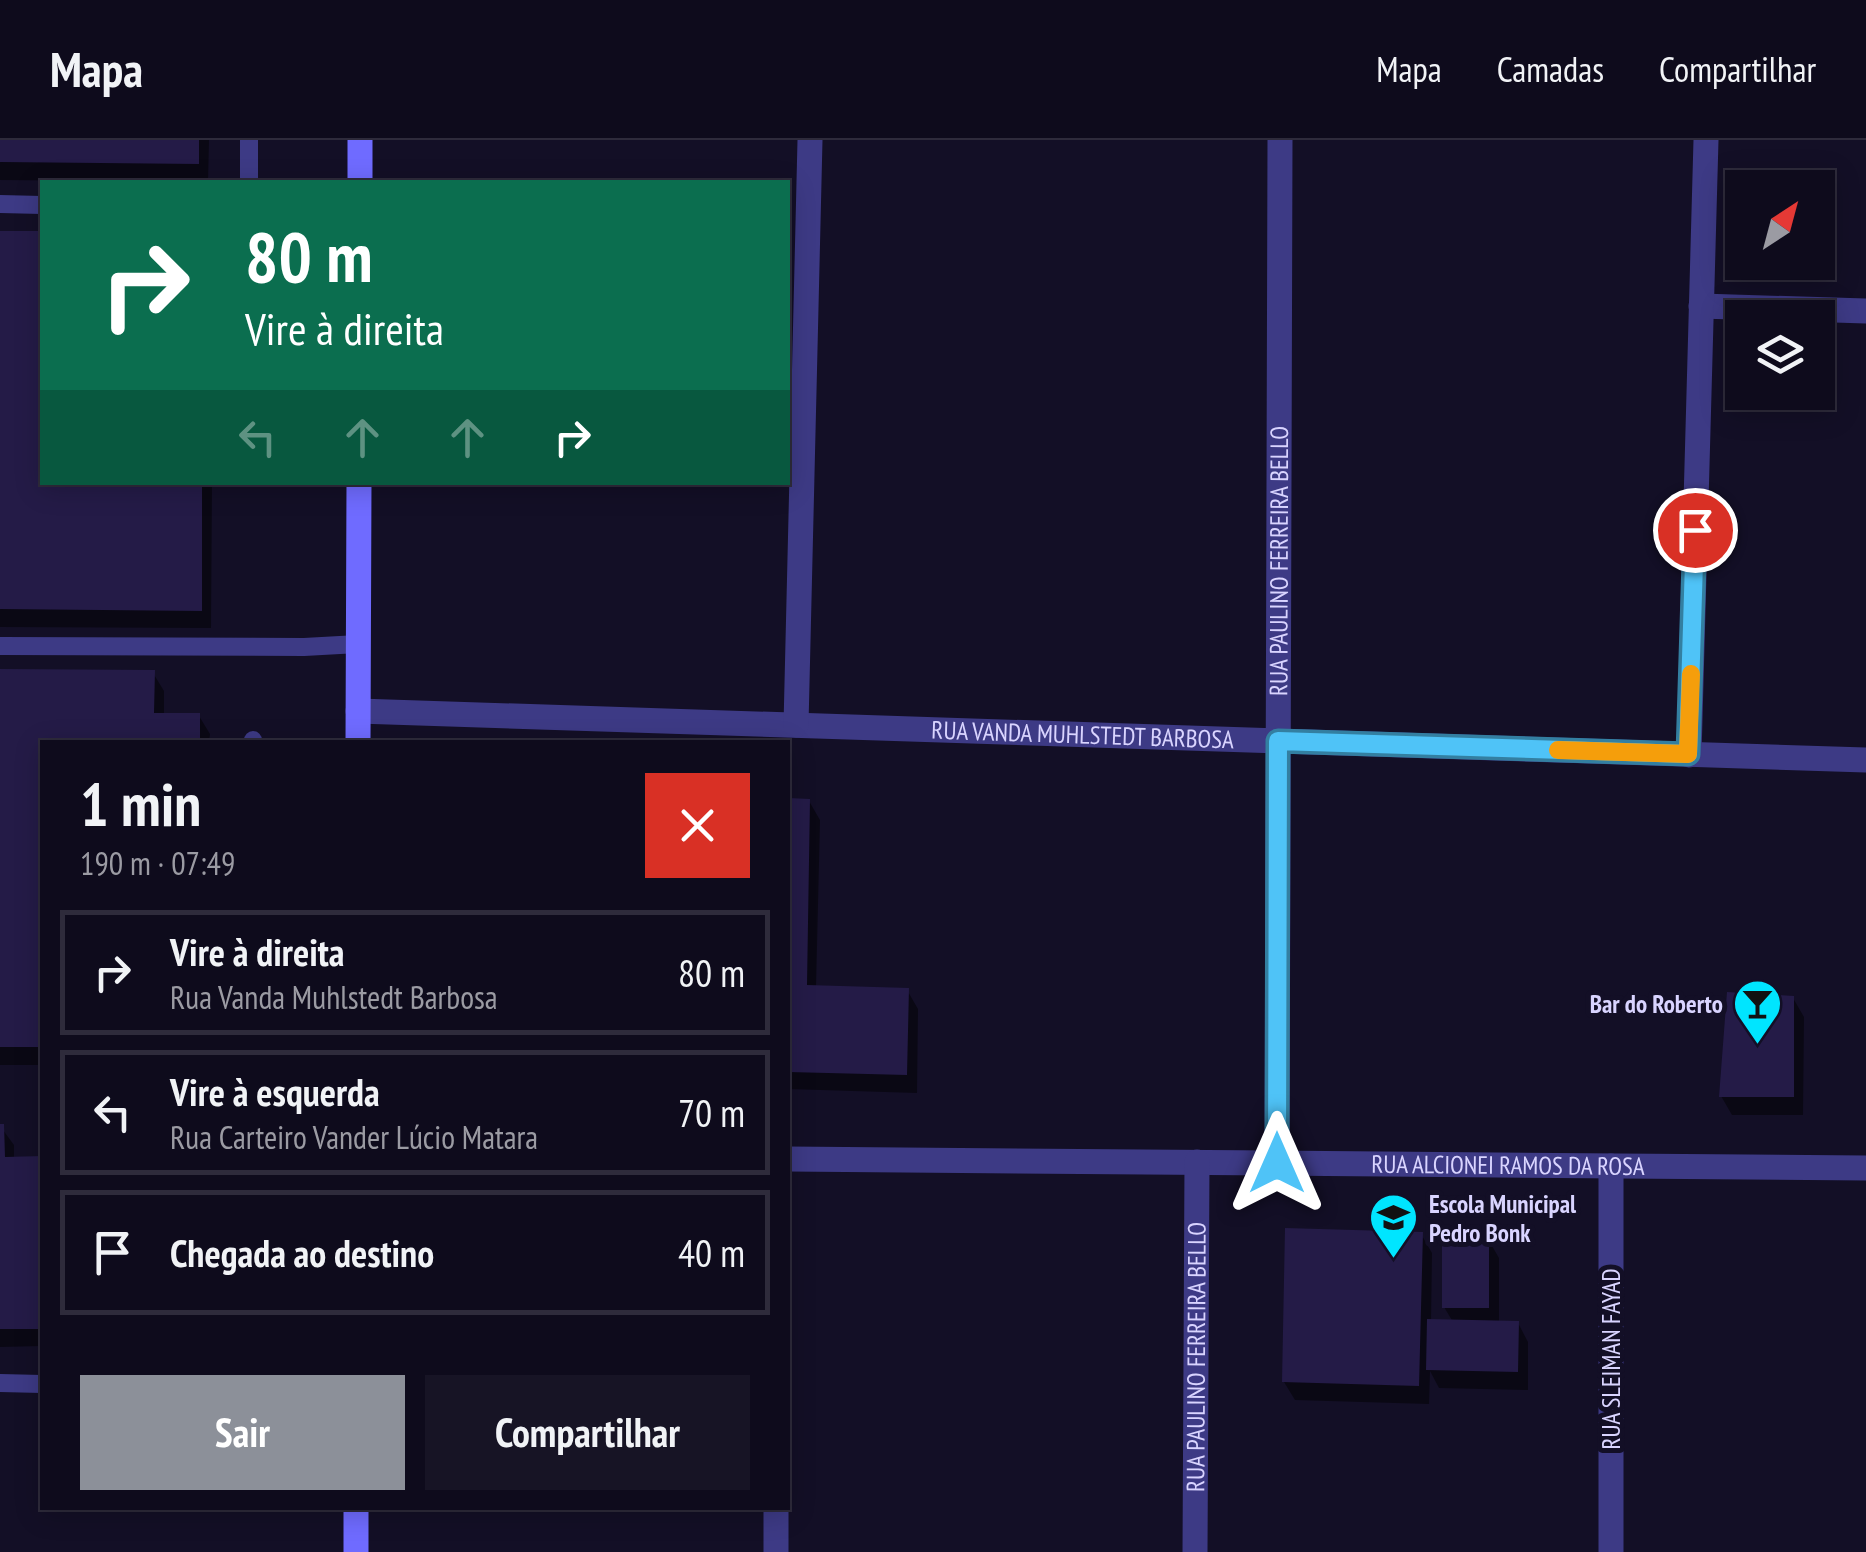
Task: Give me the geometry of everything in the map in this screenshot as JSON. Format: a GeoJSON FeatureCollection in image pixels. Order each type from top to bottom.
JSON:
{"type":"FeatureCollection","features":[{"type":"Feature","properties":{"kind":"street"},"geometry":{"type":"LineString","coordinates":[[360,140],[360,180]]}},
{"type":"Feature","properties":{"kind":"street"},"geometry":{"type":"LineString","coordinates":[[796,725],[810,140]]}},
{"type":"Feature","properties":{"kind":"street","name":"RUA PAULINO FERREIRA BELLO"},"geometry":{"type":"LineString","coordinates":[[1277,1163],[1280,140]]}},
{"type":"Feature","properties":{"kind":"street"},"geometry":{"type":"LineString","coordinates":[[1688,754],[1706,140]]}},
{"type":"Feature","properties":{"kind":"street"},"geometry":{"type":"LineString","coordinates":[[1701,306],[1866,311]]}},
{"type":"Feature","properties":{"kind":"street"},"geometry":{"type":"LineString","coordinates":[[358,740],[359,485]]}},
{"type":"Feature","properties":{"kind":"street","name":"RUA VANDA MUHLSTEDT BARBOSA"},"geometry":{"type":"LineString","coordinates":[[358,711],[1866,760]]}},
{"type":"Feature","properties":{"kind":"street","name":"RUA ALCIONEI RAMOS DA ROSA"},"geometry":{"type":"LineString","coordinates":[[790,1159],[1866,1168]]}},
{"type":"Feature","properties":{"kind":"street","name":"RUA PAULINO FERREIRA BELLO"},"geometry":{"type":"LineString","coordinates":[[1195,1552],[1196,1162]]}},
{"type":"Feature","properties":{"kind":"street","name":"RUA SLEIMAN FAYAD"},"geometry":{"type":"LineString","coordinates":[[1611,1166],[1611,1552]]}},
{"type":"Feature","properties":{"kind":"street"},"geometry":{"type":"LineString","coordinates":[[356,1510],[356,1552]]}},
{"type":"Feature","properties":{"kind":"street"},"geometry":{"type":"LineString","coordinates":[[776,1510],[776,1552]]}},
{"type":"Feature","properties":{"kind":"lane"},"geometry":{"type":"LineString","coordinates":[[249,140],[249,180]]}},
{"type":"Feature","properties":{"kind":"lane"},"geometry":{"type":"LineString","coordinates":[[0,204],[40,205]]}},
{"type":"Feature","properties":{"kind":"lane"},"geometry":{"type":"LineString","coordinates":[[0,646],[358,644]]}},
{"type":"Feature","properties":{"kind":"lane"},"geometry":{"type":"LineString","coordinates":[[0,1382],[40,1384]]}},
{"type":"Feature","properties":{"kind":"building"},"geometry":{"type":"Polygon","coordinates":[[[0,140],[199,140],[199,164],[0,162],[0,140]]]}},
{"type":"Feature","properties":{"kind":"building"},"geometry":{"type":"Polygon","coordinates":[[[0,231],[40,231],[40,485],[202,485],[202,611],[0,609],[0,231]]]}},
{"type":"Feature","properties":{"kind":"building"},"geometry":{"type":"Polygon","coordinates":[[[0,669],[155,670],[154,713],[200,713],[200,740],[40,740],[40,1047],[0,1047],[0,669]]]}},
{"type":"Feature","properties":{"kind":"building"},"geometry":{"type":"Polygon","coordinates":[[[790,798],[810,799],[807,985],[909,988],[907,1075],[790,1072],[790,798]]]}},
{"type":"Feature","properties":{"kind":"building","name":"Bar do Roberto"},"geometry":{"type":"Polygon","coordinates":[[[1727,992],[1794,996],[1794,1097],[1719,1097],[1727,992]]]}},
{"type":"Feature","properties":{"kind":"building"},"geometry":{"type":"Polygon","coordinates":[[[0,1124],[4,1124],[5,1157],[40,1156],[40,1329],[0,1329],[0,1124]]]}},
{"type":"Feature","properties":{"kind":"building"},"geometry":{"type":"Polygon","coordinates":[[[1285,1228],[1423,1232],[1419,1386],[1282,1382],[1285,1228]]]}},
{"type":"Feature","properties":{"kind":"building"},"geometry":{"type":"Polygon","coordinates":[[[1442,1237],[1489,1237],[1489,1308],[1442,1308],[1442,1237]]]}},
{"type":"Feature","properties":{"kind":"building"},"geometry":{"type":"Polygon","coordinates":[[[1427,1319],[1519,1321],[1518,1372],[1426,1370],[1427,1319]]]}},
{"type":"Feature","properties":{"kind":"slow traffic"},"geometry":{"type":"LineString","coordinates":[[1558,750],[1688,754],[1691,674]]}},
{"type":"Feature","properties":{"kind":"place","name":"Bar do Roberto"},"geometry":{"type":"Point","coordinates":[1758,1046]}},
{"type":"Feature","properties":{"kind":"place","name":"Escola Municipal Pedro Bonk"},"geometry":{"type":"Point","coordinates":[1394,1260]}},
{"type":"Feature","properties":{"kind":"route"},"geometry":{"type":"LineString","coordinates":[[1277,1163],[1278,741],[1688,754],[1695,530]]}}]}
